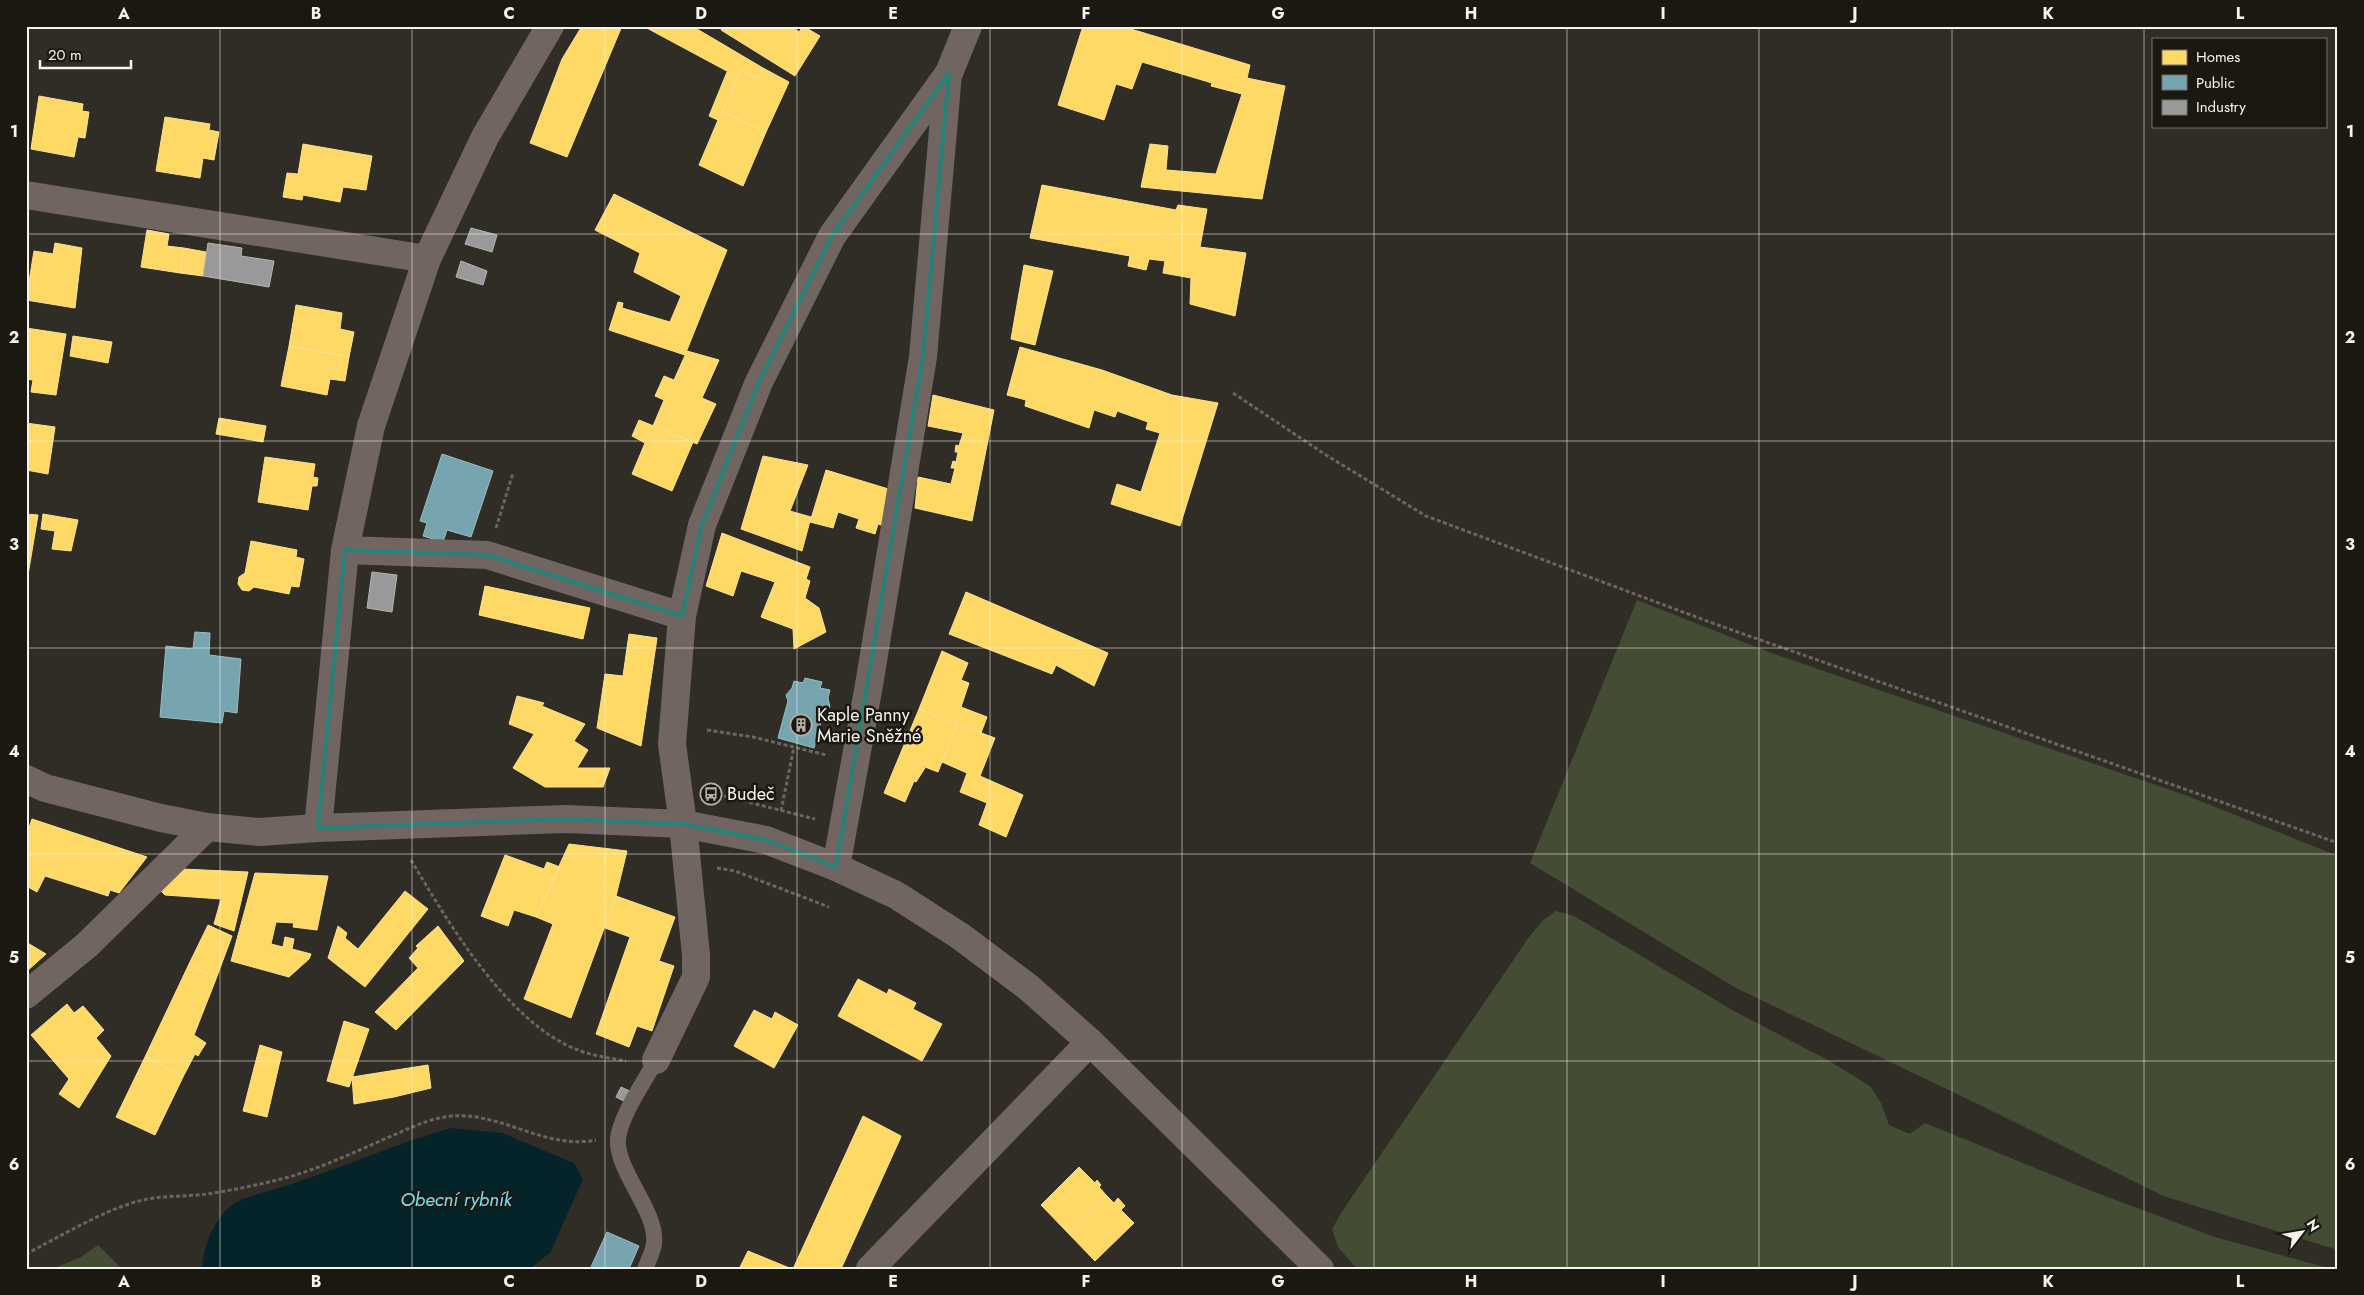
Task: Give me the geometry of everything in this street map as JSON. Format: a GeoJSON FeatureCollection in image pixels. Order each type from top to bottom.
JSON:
{"type":"FeatureCollection","features":[{"type":"Feature","properties":{"kind":"street"},"geometry":{"type":"LineString","coordinates":[[318,828],[345,550],[371,426],[427,260],[485,137],[550,26]]}},
{"type":"Feature","properties":{"kind":"street"},"geometry":{"type":"LineString","coordinates":[[656,1060],[696,977],[696,954],[683,824],[672,744],[682,616],[702,525],[759,382],[832,236],[949,72],[968,26]]}},
{"type":"Feature","properties":{"kind":"street"},"geometry":{"type":"LineString","coordinates":[[836,867],[869,685],[923,357],[949,72]]}},
{"type":"Feature","properties":{"kind":"street"},"geometry":{"type":"LineString","coordinates":[[26,195],[427,260]]}},
{"type":"Feature","properties":{"kind":"street"},"geometry":{"type":"LineString","coordinates":[[345,550],[487,555],[682,616]]}},
{"type":"Feature","properties":{"kind":"street"},"geometry":{"type":"LineString","coordinates":[[26,779],[45,788],[161,818],[207,827],[259,832],[318,828],[566,819],[683,824],[766,840],[836,867],[896,895],[960,936],[1028,986],[1090,1042],[1320,1269]]}},
{"type":"Feature","properties":{"kind":"street"},"geometry":{"type":"LineString","coordinates":[[26,994],[87,945],[207,827]]}},
{"type":"Feature","properties":{"kind":"street"},"geometry":{"type":"LineString","coordinates":[[870,1269],[1090,1042]]}},
{"type":"Feature","properties":{"kind":"lane"},"geometry":{"type":"LineString","coordinates":[[645,1269],[654,1244],[653,1231],[618,1145],[625,1118],[656,1060]]}},
{"type":"Feature","properties":{"kind":"path"},"geometry":{"type":"LineString","coordinates":[[1233,393],[1326,455],[1426,516],[1715,624],[2338,843]]}},
{"type":"Feature","properties":{"kind":"path"},"geometry":{"type":"LineString","coordinates":[[487,555],[514,473]]}},
{"type":"Feature","properties":{"kind":"path"},"geometry":{"type":"LineString","coordinates":[[707,730],[753,737],[794,747],[781,811],[724,796]]}},
{"type":"Feature","properties":{"kind":"path"},"geometry":{"type":"LineString","coordinates":[[411,860],[455,933],[519,1009],[552,1036],[578,1050],[633,1062],[656,1060]]}},
{"type":"Feature","properties":{"kind":"path"},"geometry":{"type":"LineString","coordinates":[[687,864],[735,871],[829,907]]}},
{"type":"Feature","properties":{"kind":"path"},"geometry":{"type":"LineString","coordinates":[[26,1254],[86,1223],[136,1202],[160,1196],[206,1194],[289,1176],[332,1162],[421,1123],[451,1116],[475,1116],[559,1141],[586,1142],[619,1136]]}},
{"type":"Feature","properties":{"kind":"highlighted area"},"geometry":{"type":"Polygon","coordinates":[[[949,73],[923,357],[836,867],[766,840],[683,824],[566,819],[318,828],[345,550],[487,555],[682,616],[702,525],[759,382],[832,236],[949,73]]]}},
{"type":"Feature","properties":{"kind":"green space"},"geometry":{"type":"Polygon","coordinates":[[[1637,600],[1774,654],[2185,795],[2338,856],[2338,1250],[2163,1196],[1982,1106],[1736,988],[1530,863],[1637,600]]]}},
{"type":"Feature","properties":{"kind":"green space"},"geometry":{"type":"Polygon","coordinates":[[[1556,911],[1574,916],[1734,1011],[1826,1059],[1870,1086],[1881,1103],[1889,1125],[1910,1134],[1925,1123],[2094,1192],[2215,1237],[2332,1269],[1357,1269],[1338,1247],[1332,1229],[1529,937],[1543,920],[1556,911]]]}},
{"type":"Feature","properties":{"kind":"green space"},"geometry":{"type":"Polygon","coordinates":[[[98,1245],[122,1269],[52,1269],[81,1257],[98,1245]]]}},
{"type":"Feature","properties":{"kind":"water","name":"Obecní rybník"},"geometry":{"type":"Polygon","coordinates":[[[451,1128],[502,1133],[574,1163],[583,1179],[550,1253],[529,1269],[202,1269],[207,1242],[215,1226],[225,1211],[236,1202],[451,1128]]]}},
{"type":"Feature","properties":{"kind":"building: Homes"},"geometry":{"type":"Polygon","coordinates":[[[582,26],[622,26],[567,157],[530,143],[562,59],[582,26]]]}},
{"type":"Feature","properties":{"kind":"building: Homes"},"geometry":{"type":"Polygon","coordinates":[[[643,26],[692,26],[763,68],[758,79],[741,70],[738,77],[643,26]]]}},
{"type":"Feature","properties":{"kind":"building: Homes"},"geometry":{"type":"Polygon","coordinates":[[[723,26],[791,26],[799,32],[803,26],[820,36],[795,76],[721,30],[723,26]]]}},
{"type":"Feature","properties":{"kind":"building: Homes"},"geometry":{"type":"Polygon","coordinates":[[[1083,26],[1121,26],[1250,65],[1247,78],[1285,86],[1262,199],[1141,187],[1150,144],[1168,146],[1166,170],[1216,174],[1242,94],[1211,86],[1212,83],[1142,62],[1132,89],[1116,84],[1104,120],[1058,105],[1083,26]]]}},
{"type":"Feature","properties":{"kind":"building: Homes"},"geometry":{"type":"Polygon","coordinates":[[[763,68],[789,82],[766,132],[722,112],[741,70],[758,79],[763,68]]]}},
{"type":"Feature","properties":{"kind":"building: Homes"},"geometry":{"type":"Polygon","coordinates":[[[727,72],[738,77],[722,112],[766,132],[743,186],[699,165],[718,120],[709,116],[727,72]]]}},
{"type":"Feature","properties":{"kind":"building: Homes"},"geometry":{"type":"Polygon","coordinates":[[[39,96],[83,104],[82,111],[89,112],[85,138],[78,137],[74,157],[31,149],[39,96]]]}},
{"type":"Feature","properties":{"kind":"building: Homes"},"geometry":{"type":"Polygon","coordinates":[[[165,117],[210,124],[209,130],[219,132],[214,160],[203,158],[200,178],[156,171],[165,117]]]}},
{"type":"Feature","properties":{"kind":"building: Homes"},"geometry":{"type":"Polygon","coordinates":[[[303,144],[372,156],[366,190],[343,187],[340,202],[303,195],[302,200],[283,197],[287,173],[298,174],[303,144]]]}},
{"type":"Feature","properties":{"kind":"building: Homes"},"geometry":{"type":"Polygon","coordinates":[[[1042,185],[1176,210],[1178,205],[1207,209],[1200,247],[1246,253],[1235,316],[1190,304],[1191,278],[1163,273],[1165,261],[1149,259],[1146,270],[1128,266],[1130,256],[1030,238],[1042,185]]]}},
{"type":"Feature","properties":{"kind":"building: Homes"},"geometry":{"type":"Polygon","coordinates":[[[614,194],[727,250],[685,355],[609,330],[618,302],[623,303],[622,308],[670,322],[681,296],[634,272],[640,253],[595,230],[614,194]]]}},
{"type":"Feature","properties":{"kind":"building: Homes"},"geometry":{"type":"Polygon","coordinates":[[[147,230],[169,234],[167,246],[184,248],[180,273],[141,267],[147,230]]]}},
{"type":"Feature","properties":{"kind":"building: Homes"},"geometry":{"type":"Polygon","coordinates":[[[55,243],[82,248],[75,308],[26,300],[34,251],[53,254],[55,243]]]}},
{"type":"Feature","properties":{"kind":"building: Homes"},"geometry":{"type":"Polygon","coordinates":[[[184,248],[206,252],[203,276],[180,273],[184,248]]]}},
{"type":"Feature","properties":{"kind":"building: Homes"},"geometry":{"type":"Polygon","coordinates":[[[1024,265],[1053,271],[1035,345],[1011,339],[1024,265]]]}},
{"type":"Feature","properties":{"kind":"building: Homes"},"geometry":{"type":"Polygon","coordinates":[[[296,305],[342,313],[340,329],[354,332],[349,357],[289,346],[296,305]]]}},
{"type":"Feature","properties":{"kind":"building: Homes"},"geometry":{"type":"Polygon","coordinates":[[[26,328],[66,334],[56,395],[31,392],[33,380],[26,379],[26,328]]]}},
{"type":"Feature","properties":{"kind":"building: Homes"},"geometry":{"type":"Polygon","coordinates":[[[73,336],[112,342],[108,363],[70,356],[73,336]]]}},
{"type":"Feature","properties":{"kind":"building: Homes"},"geometry":{"type":"Polygon","coordinates":[[[289,346],[349,357],[345,381],[330,379],[327,395],[281,386],[289,346]]]}},
{"type":"Feature","properties":{"kind":"building: Homes"},"geometry":{"type":"Polygon","coordinates":[[[1020,347],[1102,370],[1172,395],[1218,403],[1180,526],[1111,504],[1117,484],[1141,492],[1160,433],[1146,429],[1148,422],[1117,411],[1115,417],[1094,410],[1089,428],[1025,406],[1026,400],[1007,395],[1020,347]]]}},
{"type":"Feature","properties":{"kind":"building: Homes"},"geometry":{"type":"Polygon","coordinates":[[[687,351],[719,360],[702,398],[716,404],[697,444],[653,426],[664,400],[655,396],[664,376],[674,380],[687,351]]]}},
{"type":"Feature","properties":{"kind":"building: Homes"},"geometry":{"type":"Polygon","coordinates":[[[933,395],[994,410],[972,521],[915,508],[918,477],[951,484],[955,468],[951,468],[953,461],[956,462],[958,452],[955,452],[956,445],[959,446],[963,433],[928,426],[933,395]]]}},
{"type":"Feature","properties":{"kind":"building: Homes"},"geometry":{"type":"Polygon","coordinates":[[[219,418],[266,426],[263,442],[216,434],[219,418]]]}},
{"type":"Feature","properties":{"kind":"building: Homes"},"geometry":{"type":"Polygon","coordinates":[[[639,420],[693,442],[672,491],[632,474],[645,443],[632,436],[639,420]]]}},
{"type":"Feature","properties":{"kind":"building: Homes"},"geometry":{"type":"Polygon","coordinates":[[[26,423],[55,427],[48,474],[26,470],[26,423]]]}},
{"type":"Feature","properties":{"kind":"building: Homes"},"geometry":{"type":"Polygon","coordinates":[[[763,456],[808,465],[790,511],[811,517],[802,551],[741,529],[763,456]]]}},
{"type":"Feature","properties":{"kind":"building: Homes"},"geometry":{"type":"Polygon","coordinates":[[[265,457],[315,464],[313,477],[318,478],[317,486],[312,486],[308,510],[258,502],[265,457]]]}},
{"type":"Feature","properties":{"kind":"building: Homes"},"geometry":{"type":"Polygon","coordinates":[[[826,470],[895,491],[890,528],[878,524],[875,534],[856,528],[859,519],[838,512],[833,528],[810,522],[826,470]]]}},
{"type":"Feature","properties":{"kind":"building: Homes"},"geometry":{"type":"Polygon","coordinates":[[[26,514],[38,515],[28,575],[26,574],[26,514]]]}},
{"type":"Feature","properties":{"kind":"building: Homes"},"geometry":{"type":"Polygon","coordinates":[[[43,514],[78,520],[71,551],[52,549],[55,531],[41,529],[43,514]]]}},
{"type":"Feature","properties":{"kind":"building: Homes"},"geometry":{"type":"Polygon","coordinates":[[[722,533],[810,567],[806,579],[810,581],[805,598],[819,608],[826,632],[794,649],[793,629],[761,617],[775,582],[741,571],[733,596],[706,586],[722,533]]]}},
{"type":"Feature","properties":{"kind":"building: Homes"},"geometry":{"type":"Polygon","coordinates":[[[251,541],[297,550],[296,557],[304,559],[299,587],[291,586],[289,594],[254,587],[249,591],[242,590],[238,584],[239,577],[245,573],[251,541]]]}},
{"type":"Feature","properties":{"kind":"building: Homes"},"geometry":{"type":"Polygon","coordinates":[[[485,586],[590,608],[583,639],[479,615],[485,586]]]}},
{"type":"Feature","properties":{"kind":"building: Homes"},"geometry":{"type":"Polygon","coordinates":[[[966,592],[1108,653],[1094,686],[1056,665],[1052,674],[949,634],[966,592]]]}},
{"type":"Feature","properties":{"kind":"building: Homes"},"geometry":{"type":"Polygon","coordinates":[[[629,634],[657,638],[641,746],[597,728],[605,674],[623,676],[629,634]]]}},
{"type":"Feature","properties":{"kind":"building: Homes"},"geometry":{"type":"Polygon","coordinates":[[[942,651],[968,663],[961,680],[969,683],[961,707],[987,717],[981,733],[919,709],[942,651]]]}},
{"type":"Feature","properties":{"kind":"building: Homes"},"geometry":{"type":"Polygon","coordinates":[[[517,696],[544,703],[542,706],[585,724],[574,741],[588,750],[577,768],[610,768],[603,787],[545,787],[513,768],[534,734],[509,724],[517,696]]]}},
{"type":"Feature","properties":{"kind":"building: Homes"},"geometry":{"type":"Polygon","coordinates":[[[919,709],[957,724],[938,772],[899,757],[919,709]]]}},
{"type":"Feature","properties":{"kind":"building: Homes"},"geometry":{"type":"Polygon","coordinates":[[[957,724],[995,738],[980,776],[1023,795],[1006,837],[979,825],[987,803],[960,792],[967,773],[942,762],[957,724]]]}},
{"type":"Feature","properties":{"kind":"building: Homes"},"geometry":{"type":"Polygon","coordinates":[[[899,757],[925,768],[916,782],[914,781],[905,802],[884,793],[899,757]]]}},
{"type":"Feature","properties":{"kind":"building: Homes"},"geometry":{"type":"Polygon","coordinates":[[[32,819],[147,857],[119,893],[110,890],[108,896],[45,876],[37,892],[28,887],[26,891],[26,836],[32,819]]]}},
{"type":"Feature","properties":{"kind":"building: Homes"},"geometry":{"type":"Polygon","coordinates":[[[569,844],[627,851],[616,896],[571,1018],[524,999],[553,924],[536,917],[569,844]]]}},
{"type":"Feature","properties":{"kind":"building: Homes"},"geometry":{"type":"Polygon","coordinates":[[[505,855],[544,869],[547,862],[560,867],[536,917],[514,910],[508,926],[481,916],[505,855]]]}},
{"type":"Feature","properties":{"kind":"building: Homes"},"geometry":{"type":"Polygon","coordinates":[[[182,869],[248,872],[234,931],[214,924],[221,899],[165,895],[160,890],[182,869]]]}},
{"type":"Feature","properties":{"kind":"building: Homes"},"geometry":{"type":"Polygon","coordinates":[[[255,873],[328,876],[317,930],[293,927],[294,923],[276,922],[271,944],[283,947],[285,937],[294,939],[292,949],[311,954],[309,959],[289,977],[231,961],[255,873]]]}},
{"type":"Feature","properties":{"kind":"building: Homes"},"geometry":{"type":"Polygon","coordinates":[[[405,891],[428,909],[365,987],[328,958],[338,926],[347,933],[345,938],[358,949],[405,891]]]}},
{"type":"Feature","properties":{"kind":"building: Homes"},"geometry":{"type":"Polygon","coordinates":[[[616,896],[675,917],[659,961],[674,966],[652,1031],[637,1026],[629,1047],[596,1034],[630,937],[605,928],[616,896]]]}},
{"type":"Feature","properties":{"kind":"building: Homes"},"geometry":{"type":"Polygon","coordinates":[[[208,925],[232,936],[216,979],[189,964],[208,925]]]}},
{"type":"Feature","properties":{"kind":"building: Homes"},"geometry":{"type":"Polygon","coordinates":[[[438,926],[464,961],[396,1030],[375,1012],[418,968],[409,958],[418,948],[416,946],[438,926]]]}},
{"type":"Feature","properties":{"kind":"building: Homes"},"geometry":{"type":"Polygon","coordinates":[[[26,942],[46,954],[26,972],[26,942]]]}},
{"type":"Feature","properties":{"kind":"building: Homes"},"geometry":{"type":"Polygon","coordinates":[[[189,964],[216,979],[194,1035],[206,1043],[198,1056],[195,1054],[183,1077],[145,1057],[189,964]]]}},
{"type":"Feature","properties":{"kind":"building: Homes"},"geometry":{"type":"Polygon","coordinates":[[[858,979],[887,994],[889,989],[916,1003],[913,1009],[942,1024],[922,1061],[838,1016],[858,979]]]}},
{"type":"Feature","properties":{"kind":"building: Homes"},"geometry":{"type":"Polygon","coordinates":[[[67,1004],[74,1013],[83,1006],[104,1030],[96,1038],[111,1056],[79,1108],[59,1094],[69,1079],[31,1035],[67,1004]]]}},
{"type":"Feature","properties":{"kind":"building: Homes"},"geometry":{"type":"Polygon","coordinates":[[[754,1010],[772,1019],[775,1012],[798,1025],[774,1068],[734,1046],[754,1010]]]}},
{"type":"Feature","properties":{"kind":"building: Homes"},"geometry":{"type":"Polygon","coordinates":[[[344,1021],[369,1029],[349,1087],[327,1081],[344,1021]]]}},
{"type":"Feature","properties":{"kind":"building: Homes"},"geometry":{"type":"Polygon","coordinates":[[[260,1045],[282,1052],[267,1117],[243,1111],[260,1045]]]}},
{"type":"Feature","properties":{"kind":"building: Homes"},"geometry":{"type":"Polygon","coordinates":[[[145,1057],[183,1077],[155,1135],[116,1117],[145,1057]]]}},
{"type":"Feature","properties":{"kind":"building: Homes"},"geometry":{"type":"Polygon","coordinates":[[[428,1065],[431,1088],[354,1104],[352,1077],[428,1065]]]}},
{"type":"Feature","properties":{"kind":"building: Homes"},"geometry":{"type":"Polygon","coordinates":[[[863,1116],[901,1136],[841,1269],[793,1269],[863,1116]]]}},
{"type":"Feature","properties":{"kind":"building: Homes"},"geometry":{"type":"Polygon","coordinates":[[[1079,1167],[1095,1183],[1097,1180],[1101,1185],[1099,1187],[1106,1195],[1068,1233],[1041,1205],[1079,1167]]]}},
{"type":"Feature","properties":{"kind":"building: Homes"},"geometry":{"type":"Polygon","coordinates":[[[1106,1195],[1114,1203],[1118,1198],[1125,1206],[1121,1210],[1134,1223],[1095,1261],[1068,1233],[1106,1195]]]}},
{"type":"Feature","properties":{"kind":"building: Homes"},"geometry":{"type":"Polygon","coordinates":[[[748,1251],[792,1269],[739,1269],[748,1251]]]}},
{"type":"Feature","properties":{"kind":"building: Public"},"geometry":{"type":"Polygon","coordinates":[[[442,454],[493,471],[471,537],[447,530],[443,542],[423,536],[427,523],[420,521],[442,454]]]}},
{"type":"Feature","properties":{"kind":"building: Public"},"geometry":{"type":"Polygon","coordinates":[[[195,632],[210,633],[209,655],[241,659],[237,713],[224,711],[222,723],[160,717],[166,646],[193,649],[195,632]]]}},
{"type":"Feature","properties":{"kind":"building: Public","name":"Kaple Panny Marie Sněžné"},"geometry":{"type":"Polygon","coordinates":[[[805,678],[822,682],[820,688],[830,690],[828,698],[830,707],[824,711],[814,748],[778,738],[788,701],[786,695],[792,688],[794,681],[803,683],[805,678]]]}},
{"type":"Feature","properties":{"kind":"building: Public"},"geometry":{"type":"Polygon","coordinates":[[[607,1232],[639,1246],[629,1269],[590,1269],[607,1232]]]}},
{"type":"Feature","properties":{"kind":"building: Industry"},"geometry":{"type":"Polygon","coordinates":[[[471,228],[497,235],[492,252],[465,244],[471,228]]]}},
{"type":"Feature","properties":{"kind":"building: Industry"},"geometry":{"type":"Polygon","coordinates":[[[208,243],[242,248],[241,256],[274,261],[269,287],[203,276],[208,243]]]}},
{"type":"Feature","properties":{"kind":"building: Industry"},"geometry":{"type":"Polygon","coordinates":[[[461,261],[487,271],[483,285],[456,277],[461,261]]]}},
{"type":"Feature","properties":{"kind":"building: Industry"},"geometry":{"type":"Polygon","coordinates":[[[372,572],[397,575],[392,612],[367,608],[372,572]]]}},
{"type":"Feature","properties":{"kind":"building: Industry"},"geometry":{"type":"Polygon","coordinates":[[[621,1087],[632,1092],[627,1103],[616,1097],[621,1087]]]}},
{"type":"Feature","properties":{"kind":"place","name":"Kaple Panny Marie Sněžné"},"geometry":{"type":"Point","coordinates":[801,725]}},
{"type":"Feature","properties":{"kind":"place","name":"Budeč"},"geometry":{"type":"Point","coordinates":[711,794]}}]}
